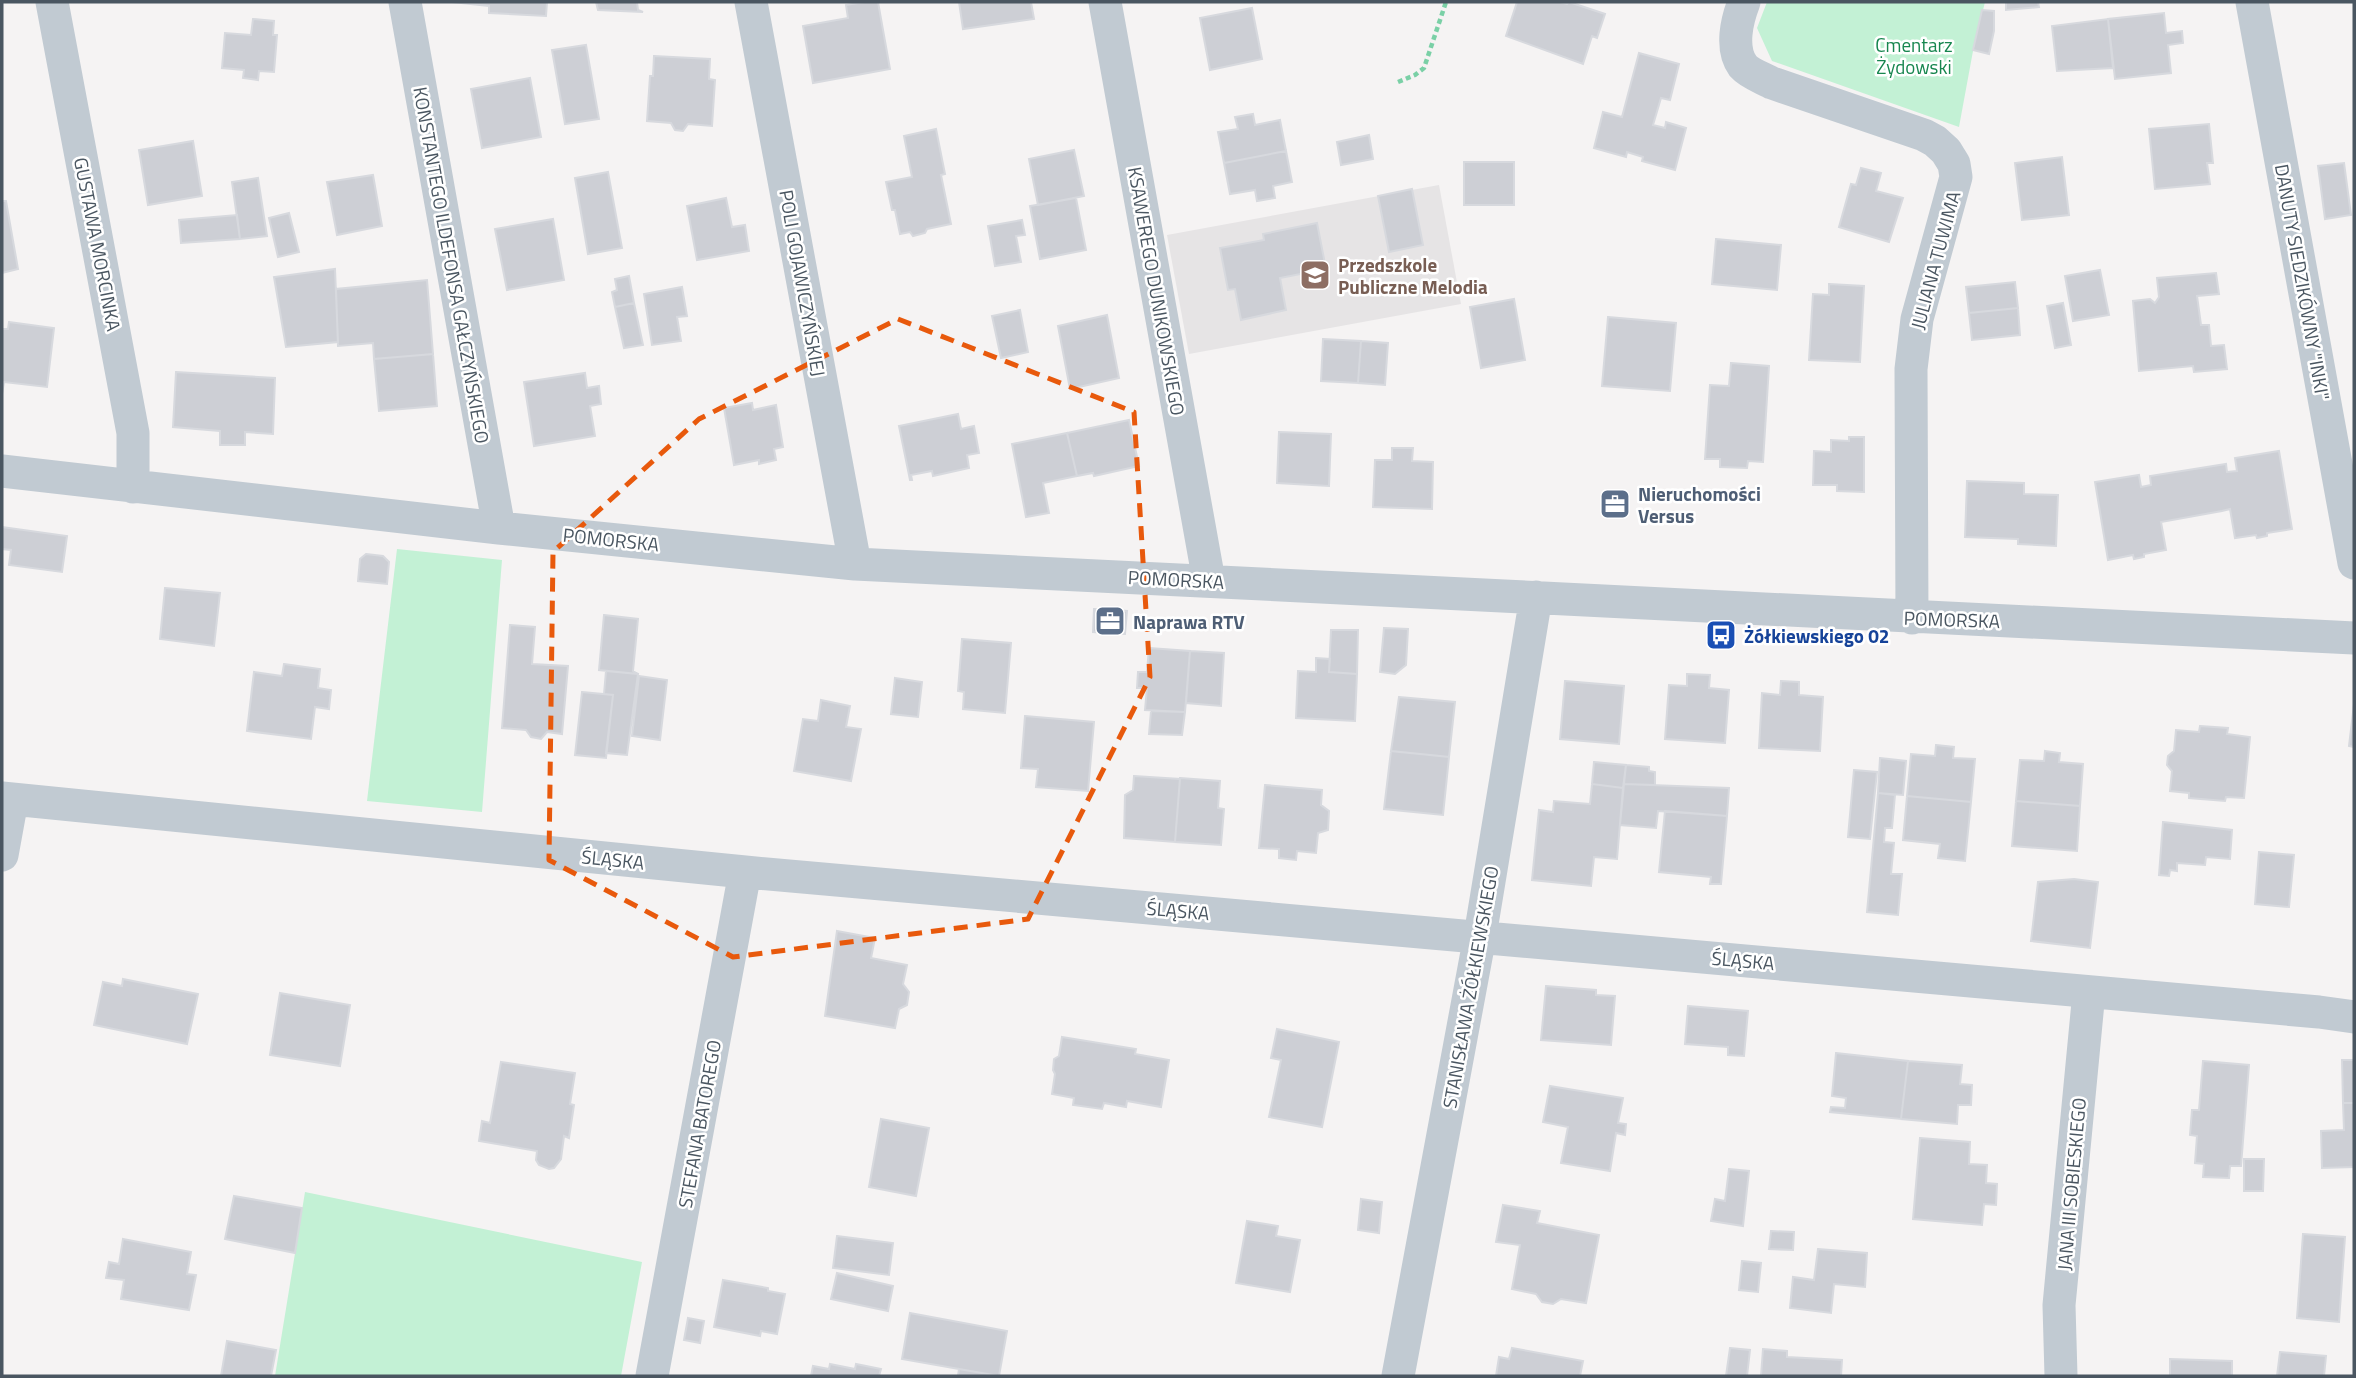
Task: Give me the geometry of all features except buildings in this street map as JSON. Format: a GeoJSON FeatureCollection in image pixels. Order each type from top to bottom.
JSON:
{"type":"FeatureCollection","features":[{"type":"Feature","properties":{"kind":"street","name":"GUSTAWA MORCINKA"},"geometry":{"type":"LineString","coordinates":[[52,2],[133,433],[133,487]]}},
{"type":"Feature","properties":{"kind":"street","name":"KONSTANTEGO ILDEFONSA GAŁCZYŃSKIEGO"},"geometry":{"type":"LineString","coordinates":[[405,2],[499,528]]}},
{"type":"Feature","properties":{"kind":"street","name":"POLI GOJAWICZYŃSKIEJ"},"geometry":{"type":"LineString","coordinates":[[751,2],[855,564]]}},
{"type":"Feature","properties":{"kind":"street","name":"KSAWEREGO DUNIKOWSKIEGO"},"geometry":{"type":"LineString","coordinates":[[1105,2],[1209,581]]}},
{"type":"Feature","properties":{"kind":"street","name":"JULIANA TUWIMA"},"geometry":{"type":"LineString","coordinates":[[1744,2],[1738,23],[1736,46],[1744,66],[1751,72],[1772,83],[1924,135],[1946,151],[1954,164],[1954,187],[1917,319],[1911,369],[1912,618]]}},
{"type":"Feature","properties":{"kind":"street","name":"DANUTY SIEDZIKÓWNY \"INKI\""},"geometry":{"type":"LineString","coordinates":[[2252,2],[2354,563]]}},
{"type":"Feature","properties":{"kind":"street","name":"POMORSKA"},"geometry":{"type":"LineString","coordinates":[[2,471],[499,528],[855,564],[2354,638]]}},
{"type":"Feature","properties":{"kind":"street","name":"STANISŁAWA ŻÓŁKIEWSKIEGO"},"geometry":{"type":"LineString","coordinates":[[1398,1376],[1480,936],[1535,597]]}},
{"type":"Feature","properties":{"kind":"street","name":"ŚLĄSKA"},"geometry":{"type":"LineString","coordinates":[[7,799],[745,872],[1480,936],[2354,1017]]}},
{"type":"Feature","properties":{"kind":"street"},"geometry":{"type":"LineString","coordinates":[[2,855],[7,799]]}},
{"type":"Feature","properties":{"kind":"street","name":"STEFANA BATOREGO"},"geometry":{"type":"LineString","coordinates":[[652,1376],[745,872]]}},
{"type":"Feature","properties":{"kind":"street","name":"JANA III SOBIESKIEGO"},"geometry":{"type":"LineString","coordinates":[[2061,1376],[2059,1305],[2089,992]]}},
{"type":"Feature","properties":{"kind":"path"},"geometry":{"type":"LineString","coordinates":[[1398,82],[1424,68],[1446,2]]}},
{"type":"Feature","properties":{"kind":"highlighted area"},"geometry":{"type":"Polygon","coordinates":[[[898,319],[1134,412],[1150,677],[1028,919],[733,957],[549,860],[553,552],[699,419],[898,319]]]}},
{"type":"Feature","properties":{"kind":"shaded area","name":"Przedszkole Publiczne Melodia"},"geometry":{"type":"Polygon","coordinates":[[[1439,185],[1461,304],[1189,354],[1167,235],[1439,185]]]}},
{"type":"Feature","properties":{"kind":"green space","name":"Cmentarz Żydowski"},"geometry":{"type":"Polygon","coordinates":[[[1767,2],[1985,2],[1959,127],[1772,61],[1757,28],[1767,2]]]}},
{"type":"Feature","properties":{"kind":"green space"},"geometry":{"type":"Polygon","coordinates":[[[397,549],[502,560],[482,812],[367,801],[397,549]]]}},
{"type":"Feature","properties":{"kind":"green space"},"geometry":{"type":"Polygon","coordinates":[[[305,1192],[642,1262],[621,1376],[275,1376],[305,1192]]]}},
{"type":"Feature","properties":{"kind":"place","name":"Przedszkole Publiczne Melodia"},"geometry":{"type":"Point","coordinates":[1315,275]}},
{"type":"Feature","properties":{"kind":"place","name":"Nieruchomości Versus"},"geometry":{"type":"Point","coordinates":[1615,504]}},
{"type":"Feature","properties":{"kind":"place","name":"Naprawa RTV"},"geometry":{"type":"Point","coordinates":[1110,621]}},
{"type":"Feature","properties":{"kind":"place","name":"Żółkiewskiego 02"},"geometry":{"type":"Point","coordinates":[1721,635]}}]}
